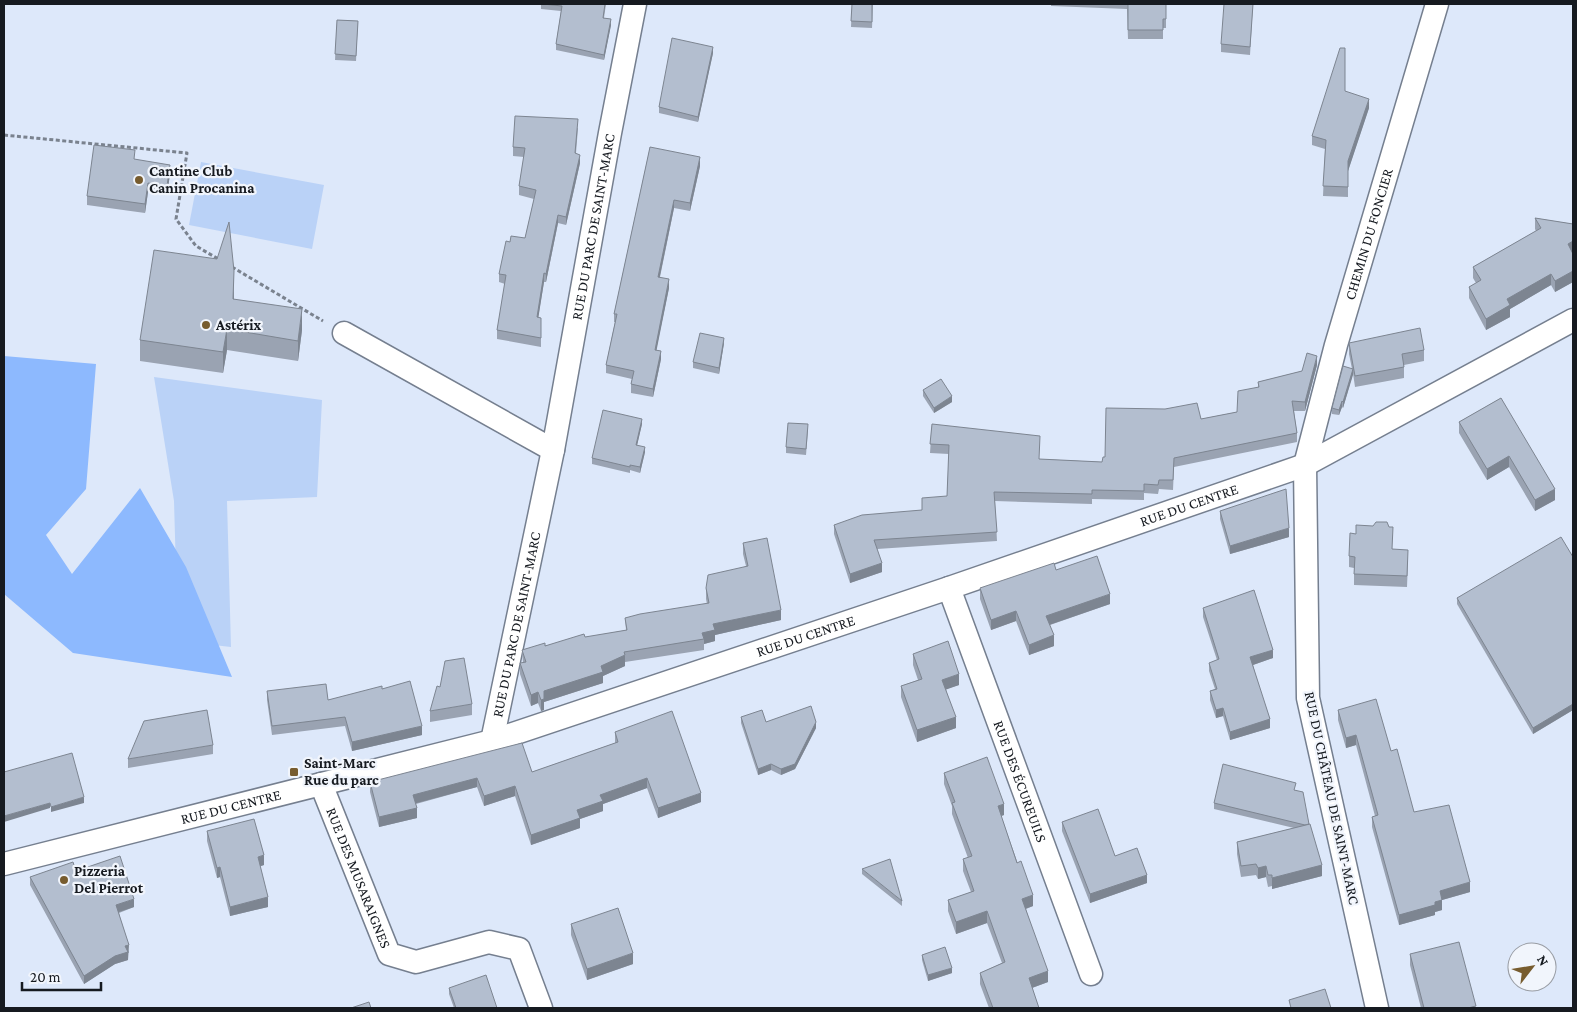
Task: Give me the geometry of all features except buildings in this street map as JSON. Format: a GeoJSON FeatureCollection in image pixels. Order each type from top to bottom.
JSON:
{"type":"FeatureCollection","features":[{"type":"Feature","properties":{"kind":"street","name":"RUE DU PARC DE SAINT-MARC"},"geometry":{"type":"LineString","coordinates":[[492,741],[553,450],[635,4]]}},
{"type":"Feature","properties":{"kind":"street","name":"CHEMIN DU FONCIER"},"geometry":{"type":"LineString","coordinates":[[1305,465],[1336,345],[1437,4]]}},
{"type":"Feature","properties":{"kind":"street","name":"RUE DU CENTRE"},"geometry":{"type":"LineString","coordinates":[[4,864],[492,741],[949,588],[1305,465],[1573,320]]}},
{"type":"Feature","properties":{"kind":"street"},"geometry":{"type":"LineString","coordinates":[[344,333],[553,450]]}},
{"type":"Feature","properties":{"kind":"street","name":"RUE DU CHÂTEAU DE SAINT-MARC"},"geometry":{"type":"LineString","coordinates":[[1305,465],[1308,698],[1377,1008]]}},
{"type":"Feature","properties":{"kind":"street","name":"RUE DES ÉCUREUILS"},"geometry":{"type":"LineString","coordinates":[[949,588],[1091,974]]}},
{"type":"Feature","properties":{"kind":"street","name":"RUE DES MUSARAIGNES"},"geometry":{"type":"LineString","coordinates":[[321,784],[389,954],[416,962],[489,942],[519,949],[541,1008]]}},
{"type":"Feature","properties":{"kind":"path"},"geometry":{"type":"LineString","coordinates":[[4,135],[187,153],[176,218],[196,246],[221,261]]}},
{"type":"Feature","properties":{"kind":"path"},"geometry":{"type":"LineString","coordinates":[[229,266],[344,333]]}},
{"type":"Feature","properties":{"kind":"shaded area"},"geometry":{"type":"Polygon","coordinates":[[[201,162],[324,185],[312,249],[189,225],[201,162]]]}},
{"type":"Feature","properties":{"kind":"shaded area"},"geometry":{"type":"Polygon","coordinates":[[[4,356],[96,364],[86,489],[46,535],[72,574],[140,488],[186,567],[232,677],[73,653],[4,594],[4,356]]]}},
{"type":"Feature","properties":{"kind":"shaded area"},"geometry":{"type":"Polygon","coordinates":[[[154,377],[322,400],[317,497],[227,501],[231,647],[178,641],[174,501],[154,377]]]}},
{"type":"Feature","properties":{"kind":"place","name":"Cantine Club Canin Procanina"},"geometry":{"type":"Point","coordinates":[139,180]}},
{"type":"Feature","properties":{"kind":"place","name":"Astérix"},"geometry":{"type":"Point","coordinates":[206,325]}},
{"type":"Feature","properties":{"kind":"place","name":"Saint-Marc Rue du parc"},"geometry":{"type":"Point","coordinates":[294,772]}},
{"type":"Feature","properties":{"kind":"place","name":"Pizzeria Del Pierrot"},"geometry":{"type":"Point","coordinates":[64,880]}}]}
